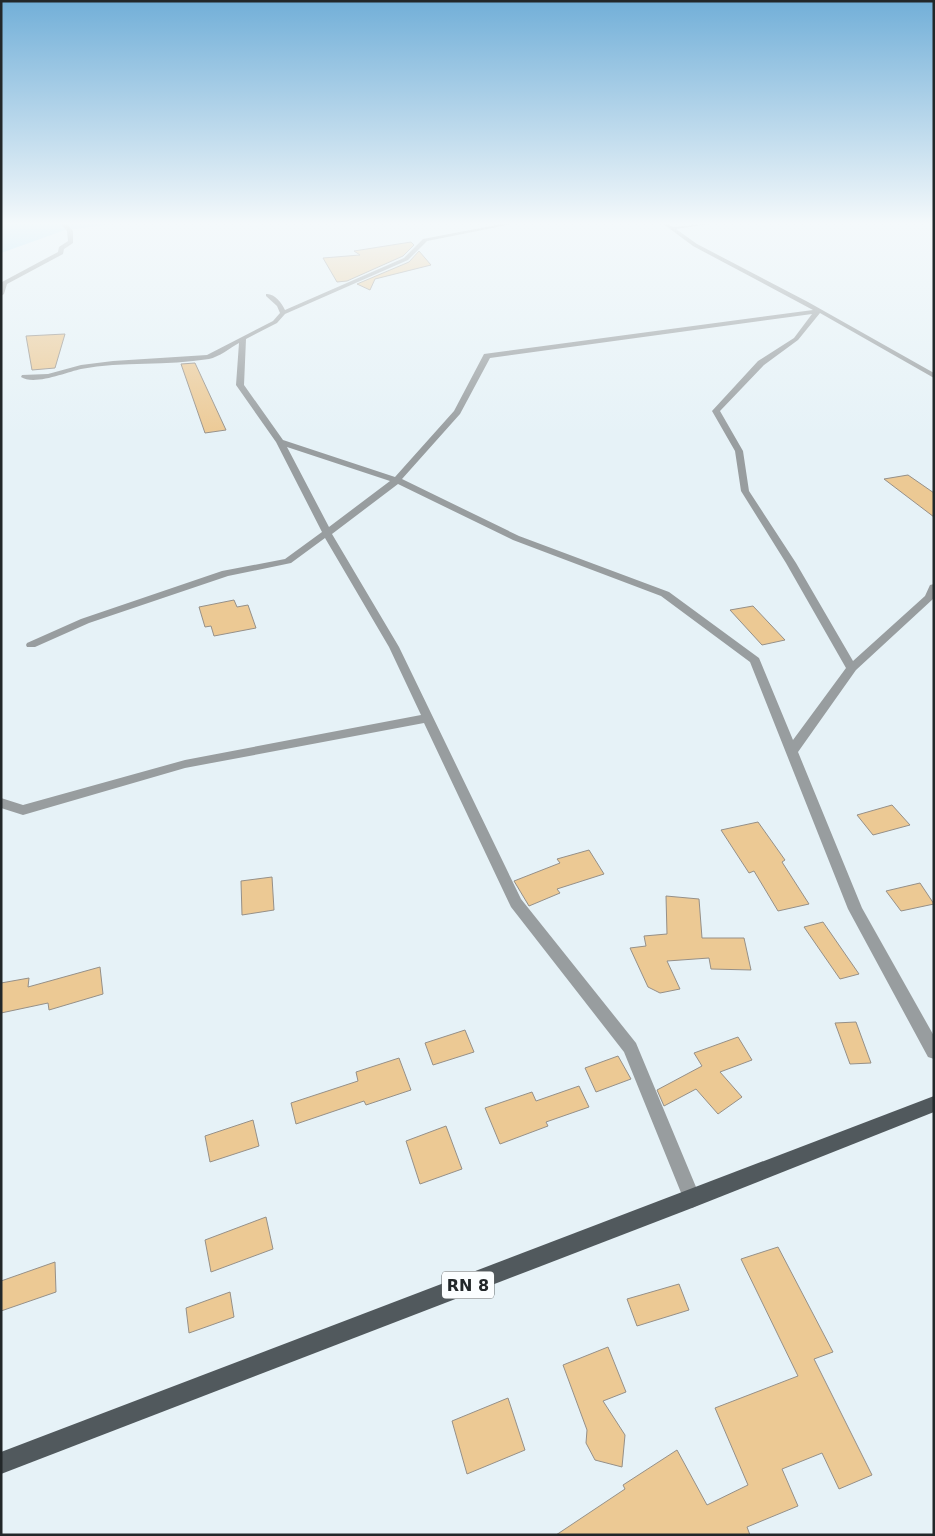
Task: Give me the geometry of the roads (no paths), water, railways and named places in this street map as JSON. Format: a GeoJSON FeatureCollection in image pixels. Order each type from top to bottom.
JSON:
{"type":"FeatureCollection","features":[{"type":"Feature","properties":{"kind":"main road","name":"RN 8"},"geometry":{"type":"LineString","coordinates":[[1,1463],[692,1199],[934,1104]]}},
{"type":"Feature","properties":{"kind":"street"},"geometry":{"type":"LineString","coordinates":[[268,295],[280,305],[283,313]]}},
{"type":"Feature","properties":{"kind":"street"},"geometry":{"type":"LineString","coordinates":[[25,377],[48,376],[81,367],[113,363],[209,357],[275,322],[283,313],[326,295]]}},
{"type":"Feature","properties":{"kind":"street"},"geometry":{"type":"LineString","coordinates":[[789,295],[934,376]]}},
{"type":"Feature","properties":{"kind":"street"},"geometry":{"type":"LineString","coordinates":[[31,645],[85,621],[226,573],[288,560],[397,480],[457,412],[486,356],[818,310]]}},
{"type":"Feature","properties":{"kind":"street"},"geometry":{"type":"LineString","coordinates":[[818,310],[796,339],[761,363],[716,411],[739,451],[745,491],[791,563],[852,668]]}},
{"type":"Feature","properties":{"kind":"street"},"geometry":{"type":"LineString","coordinates":[[243,338],[240,386],[280,442],[327,533],[394,647],[516,903],[630,1048],[692,1199]]}},
{"type":"Feature","properties":{"kind":"street"},"geometry":{"type":"LineString","coordinates":[[280,442],[397,480],[516,538],[665,594],[755,660],[854,909],[934,1052]]}},
{"type":"Feature","properties":{"kind":"street"},"geometry":{"type":"LineString","coordinates":[[792,751],[852,668],[929,597],[934,587]]}},
{"type":"Feature","properties":{"kind":"street"},"geometry":{"type":"LineString","coordinates":[[1,804],[23,810],[185,764],[428,718]]}}]}
